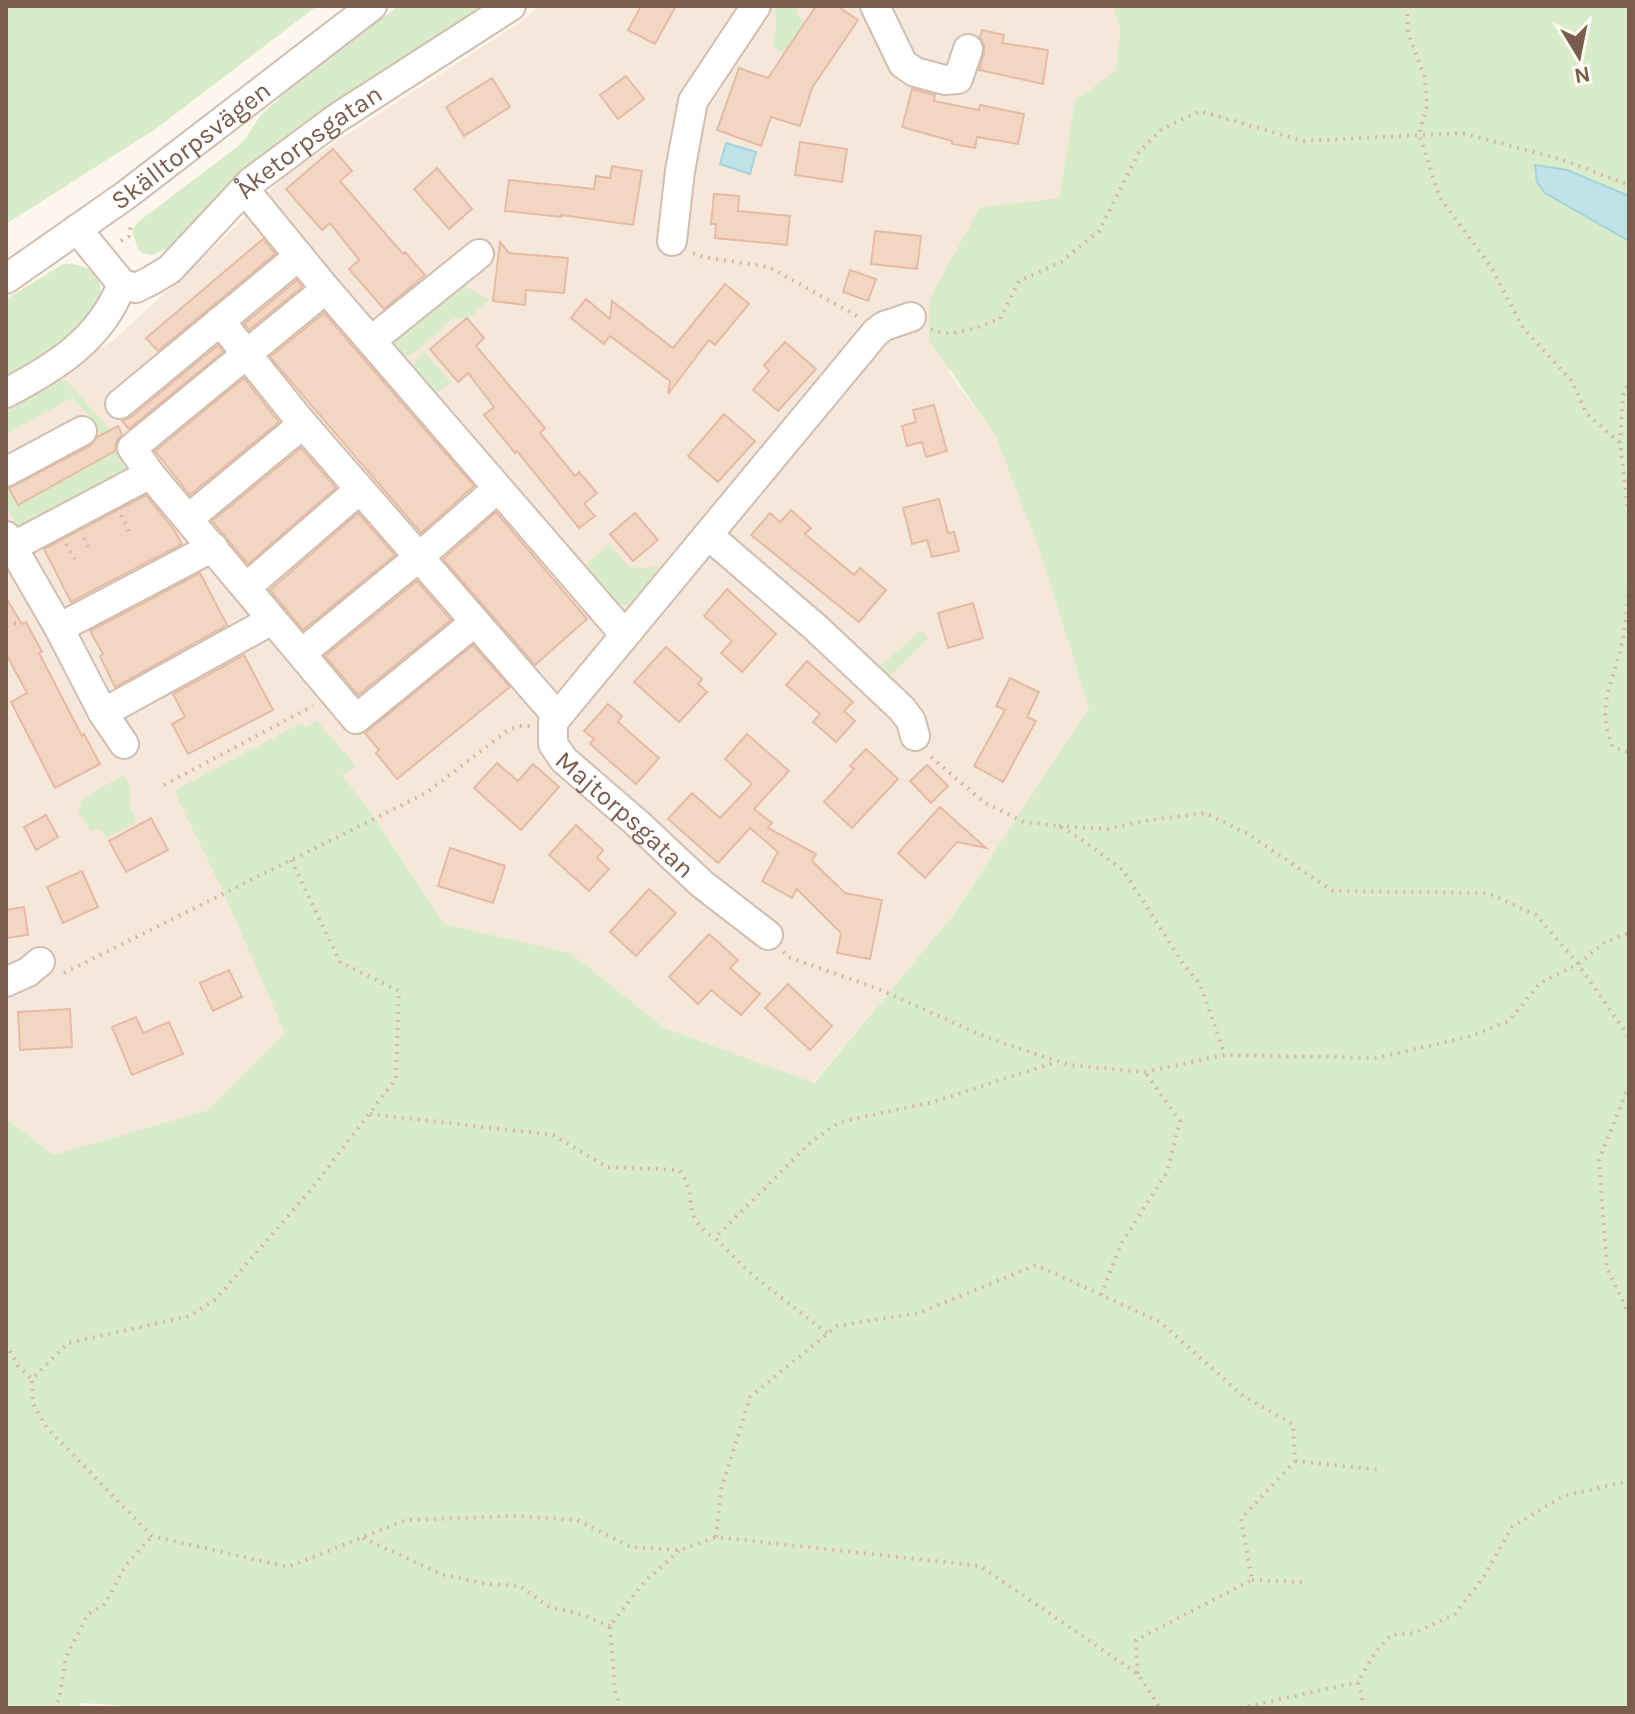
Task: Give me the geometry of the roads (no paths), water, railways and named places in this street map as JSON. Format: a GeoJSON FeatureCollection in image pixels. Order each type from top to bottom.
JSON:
{"type":"FeatureCollection","features":[{"type":"Feature","properties":{"kind":"street","name":"Skälltorpsvägen"},"geometry":{"type":"LineString","coordinates":[[6,279],[251,101],[372,6]]}},
{"type":"Feature","properties":{"kind":"street","name":"Åketorpsgatan"},"geometry":{"type":"LineString","coordinates":[[122,284],[136,288],[170,269],[251,182],[337,118],[511,6]]}},
{"type":"Feature","properties":{"kind":"street"},"geometry":{"type":"LineString","coordinates":[[672,241],[680,171],[693,101],[756,6]]}},
{"type":"Feature","properties":{"kind":"street"},"geometry":{"type":"LineString","coordinates":[[875,6],[903,64],[915,72],[945,80],[958,79],[968,49]]}},
{"type":"Feature","properties":{"kind":"street"},"geometry":{"type":"LineString","coordinates":[[245,190],[326,289],[625,635]]}},
{"type":"Feature","properties":{"kind":"street"},"geometry":{"type":"LineString","coordinates":[[6,393],[63,361],[102,324],[114,307],[122,284],[77,229]]}},
{"type":"Feature","properties":{"kind":"street"},"geometry":{"type":"LineString","coordinates":[[372,340],[479,254]]}},
{"type":"Feature","properties":{"kind":"street"},"geometry":{"type":"LineString","coordinates":[[120,404],[299,256]]}},
{"type":"Feature","properties":{"kind":"street"},"geometry":{"type":"LineString","coordinates":[[326,289],[132,448],[150,474],[248,586],[272,620],[303,652],[356,719],[475,622]]}},
{"type":"Feature","properties":{"kind":"street","name":"Majtorpsgatan"},"geometry":{"type":"LineString","coordinates":[[768,935],[702,884],[559,755],[553,744],[554,724],[881,329],[911,317]]}},
{"type":"Feature","properties":{"kind":"street"},"geometry":{"type":"LineString","coordinates":[[220,321],[303,424],[475,622],[554,724]]}},
{"type":"Feature","properties":{"kind":"street"},"geometry":{"type":"LineString","coordinates":[[189,518],[303,424]]}},
{"type":"Feature","properties":{"kind":"street"},"geometry":{"type":"LineString","coordinates":[[6,472],[82,431]]}},
{"type":"Feature","properties":{"kind":"street"},"geometry":{"type":"LineString","coordinates":[[124,744],[103,713],[9,541],[150,474]]}},
{"type":"Feature","properties":{"kind":"street"},"geometry":{"type":"LineString","coordinates":[[303,652],[497,489]]}},
{"type":"Feature","properties":{"kind":"street"},"geometry":{"type":"LineString","coordinates":[[248,586],[359,490]]}},
{"type":"Feature","properties":{"kind":"street"},"geometry":{"type":"LineString","coordinates":[[708,535],[815,627],[902,709],[911,721],[915,736]]}},
{"type":"Feature","properties":{"kind":"street"},"geometry":{"type":"LineString","coordinates":[[59,628],[213,547]]}},
{"type":"Feature","properties":{"kind":"street"},"geometry":{"type":"LineString","coordinates":[[103,713],[272,620]]}},
{"type":"Feature","properties":{"kind":"street"},"geometry":{"type":"LineString","coordinates":[[6,982],[28,972],[40,962]]}},
{"type":"Feature","properties":{"kind":"water"},"geometry":{"type":"Polygon","coordinates":[[[726,143],[756,152],[750,174],[720,164],[726,143]]]}},
{"type":"Feature","properties":{"kind":"water"},"geometry":{"type":"Polygon","coordinates":[[[1535,165],[1567,170],[1629,196],[1629,241],[1545,193],[1537,182],[1535,165]]]}}]}
